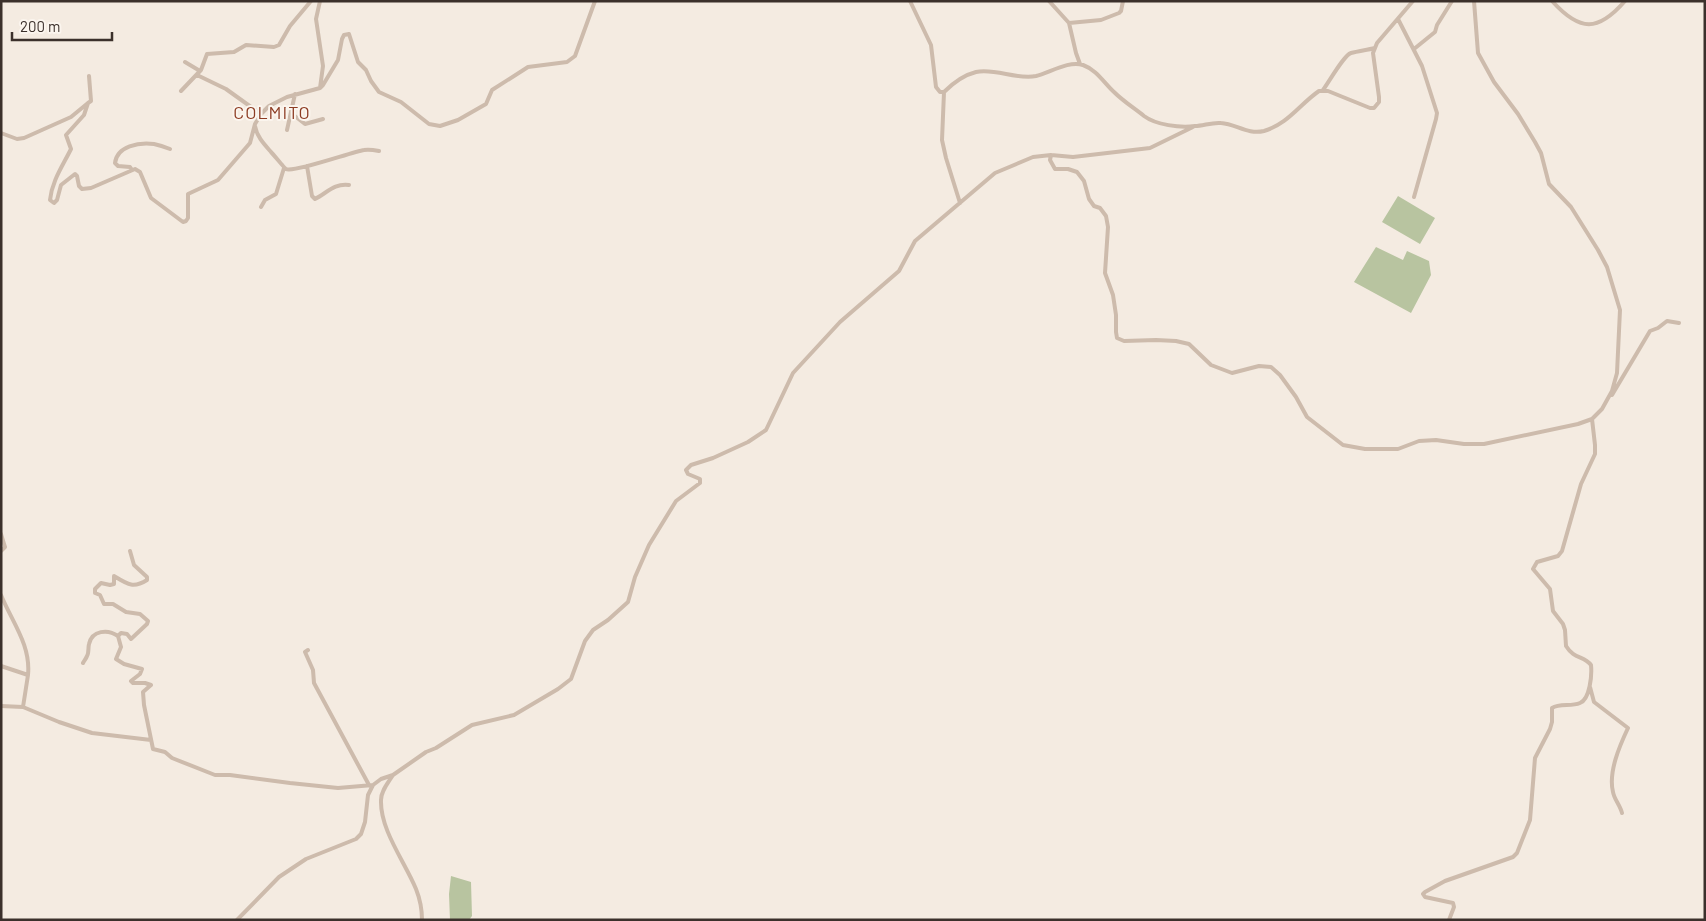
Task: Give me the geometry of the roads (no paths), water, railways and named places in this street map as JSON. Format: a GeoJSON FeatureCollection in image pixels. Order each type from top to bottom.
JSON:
{"type":"FeatureCollection","features":[{"type":"Feature","properties":{"kind":"street"},"geometry":{"type":"LineString","coordinates":[[181,91],[198,73],[207,54],[234,52],[246,44],[274,47],[279,45],[290,26],[311,1]]}},
{"type":"Feature","properties":{"kind":"street"},"geometry":{"type":"LineString","coordinates":[[320,1],[316,19],[323,66],[320,88]]}},
{"type":"Feature","properties":{"kind":"street"},"geometry":{"type":"LineString","coordinates":[[170,149],[153,144],[131,146],[121,150],[115,163],[118,166],[130,167],[132,170],[140,172],[151,198],[183,222],[188,218],[188,194],[218,180],[250,143],[255,124],[269,106],[287,97],[320,88],[338,60],[344,35],[349,34],[358,62],[366,70],[379,92],[401,102],[428,124],[440,126],[458,120],[486,104],[492,90],[528,67],[567,62],[576,56],[595,1]]}},
{"type":"Feature","properties":{"kind":"street"},"geometry":{"type":"LineString","coordinates":[[910,1],[931,45],[937,90],[940,92],[944,92],[967,75],[976,72],[993,71],[1017,76],[1031,76],[1080,64],[1092,70],[1115,93],[1146,117],[1163,124],[1193,127]]}},
{"type":"Feature","properties":{"kind":"street"},"geometry":{"type":"LineString","coordinates":[[1049,1],[1069,23],[1080,64]]}},
{"type":"Feature","properties":{"kind":"street"},"geometry":{"type":"LineString","coordinates":[[1069,23],[1101,20],[1119,13],[1123,1]]}},
{"type":"Feature","properties":{"kind":"street"},"geometry":{"type":"LineString","coordinates":[[1323,90],[1374,108],[1379,102],[1379,97],[1373,53],[1374,48],[1413,1]]}},
{"type":"Feature","properties":{"kind":"street"},"geometry":{"type":"LineString","coordinates":[[1414,49],[1435,32],[1437,24],[1452,1]]}},
{"type":"Feature","properties":{"kind":"street"},"geometry":{"type":"LineString","coordinates":[[1474,1],[1478,53],[1494,82],[1518,114],[1541,153],[1549,184],[1567,202],[1607,267],[1620,310],[1617,372],[1612,391],[1602,409]]}},
{"type":"Feature","properties":{"kind":"street"},"geometry":{"type":"LineString","coordinates":[[1552,1],[1574,20],[1584,24],[1596,24],[1603,22],[1625,1]]}},
{"type":"Feature","properties":{"kind":"street"},"geometry":{"type":"LineString","coordinates":[[1398,19],[1425,73],[1437,113],[1414,197]]}},
{"type":"Feature","properties":{"kind":"street"},"geometry":{"type":"LineString","coordinates":[[83,663],[88,655],[90,641],[96,632],[113,632],[118,636],[121,647],[116,659],[124,664],[142,669],[140,674],[131,681],[133,684],[151,685],[143,692],[153,749],[165,752],[172,758],[215,775],[230,775],[328,787],[371,785],[393,775],[426,752],[436,748],[472,725],[514,715],[558,689],[571,679],[584,641],[593,630],[608,620],[628,602],[635,577],[648,545],[676,501],[700,483],[700,479],[688,474],[686,470],[691,465],[714,458],[748,442],[766,430],[793,373],[840,322],[899,271],[915,241],[995,173],[1033,157],[1051,155],[1074,157],[1150,148],[1193,127],[1215,122],[1252,132],[1265,130],[1288,119],[1316,93],[1323,90],[1342,60],[1350,53],[1374,48]]}},
{"type":"Feature","properties":{"kind":"street"},"geometry":{"type":"LineString","coordinates":[[186,62],[198,73],[226,89],[262,114]]}},
{"type":"Feature","properties":{"kind":"street"},"geometry":{"type":"LineString","coordinates":[[88,76],[91,101],[88,103],[84,115],[66,135],[71,149],[55,178],[51,188],[50,200],[54,203],[57,200],[60,185],[75,174],[82,189],[91,188],[132,170]]}},
{"type":"Feature","properties":{"kind":"street"},"geometry":{"type":"LineString","coordinates":[[944,92],[942,140],[960,203]]}},
{"type":"Feature","properties":{"kind":"street"},"geometry":{"type":"LineString","coordinates":[[287,130],[296,94]]}},
{"type":"Feature","properties":{"kind":"street"},"geometry":{"type":"LineString","coordinates":[[1,133],[17,139],[24,138],[71,117],[88,103]]}},
{"type":"Feature","properties":{"kind":"street"},"geometry":{"type":"LineString","coordinates":[[291,113],[305,124],[323,119]]}},
{"type":"Feature","properties":{"kind":"street"},"geometry":{"type":"LineString","coordinates":[[255,124],[257,134],[284,168],[288,170],[366,149],[379,151]]}},
{"type":"Feature","properties":{"kind":"street"},"geometry":{"type":"LineString","coordinates":[[1051,155],[1050,160],[1055,169],[1077,172],[1084,181],[1089,199],[1106,216],[1108,227],[1105,273],[1113,296],[1117,338],[1124,341],[1176,341],[1188,344],[1211,365],[1232,373],[1259,366],[1271,367],[1291,390],[1307,417],[1343,445],[1365,449],[1398,449],[1419,441],[1436,440],[1464,444],[1484,444],[1556,430],[1592,419],[1602,409],[1621,382],[1641,344],[1650,332],[1667,321],[1678,323]]}},
{"type":"Feature","properties":{"kind":"street"},"geometry":{"type":"LineString","coordinates":[[306,166],[312,196],[315,199],[330,188],[344,184],[350,185]]}},
{"type":"Feature","properties":{"kind":"street"},"geometry":{"type":"LineString","coordinates":[[262,208],[265,200],[276,194],[284,168]]}},
{"type":"Feature","properties":{"kind":"street"},"geometry":{"type":"LineString","coordinates":[[1450,920],[1454,907],[1453,903],[1425,897],[1424,892],[1445,881],[1513,857],[1517,853],[1530,820],[1535,758],[1552,722],[1552,708],[1560,705],[1579,704],[1587,694],[1591,665],[1586,660],[1576,657],[1566,646],[1563,624],[1552,612],[1550,589],[1533,569],[1537,562],[1558,556],[1562,550],[1581,484],[1595,454],[1592,419]]}},
{"type":"Feature","properties":{"kind":"street"},"geometry":{"type":"LineString","coordinates":[[1,534],[4,547],[1,552]]}},
{"type":"Feature","properties":{"kind":"street"},"geometry":{"type":"LineString","coordinates":[[118,636],[121,633],[127,634],[131,639],[148,621],[140,614],[126,612],[113,604],[104,604],[100,595],[95,593],[95,589],[101,583],[114,584],[114,576],[126,585],[132,586],[147,580],[147,577],[134,565],[130,551]]}},
{"type":"Feature","properties":{"kind":"street"},"geometry":{"type":"LineString","coordinates":[[1,595],[25,643],[29,664],[23,707]]}},
{"type":"Feature","properties":{"kind":"street"},"geometry":{"type":"LineString","coordinates":[[237,920],[279,877],[306,859],[356,839],[362,834],[371,785],[314,683],[313,670],[305,652],[308,650]]}},
{"type":"Feature","properties":{"kind":"street"},"geometry":{"type":"LineString","coordinates":[[1,666],[28,675]]}},
{"type":"Feature","properties":{"kind":"street"},"geometry":{"type":"LineString","coordinates":[[1589,683],[1594,702],[1628,728],[1615,759],[1612,790],[1622,813]]}},
{"type":"Feature","properties":{"kind":"street"},"geometry":{"type":"LineString","coordinates":[[1,706],[23,707],[92,733],[151,740]]}},
{"type":"Feature","properties":{"kind":"street"},"geometry":{"type":"LineString","coordinates":[[393,775],[385,787],[381,798],[382,813],[417,890],[422,906],[422,920]]}},
{"type":"Feature","properties":{"kind":"district","name":"COLMITO"},"geometry":{"type":"Point","coordinates":[272,113]}}]}
